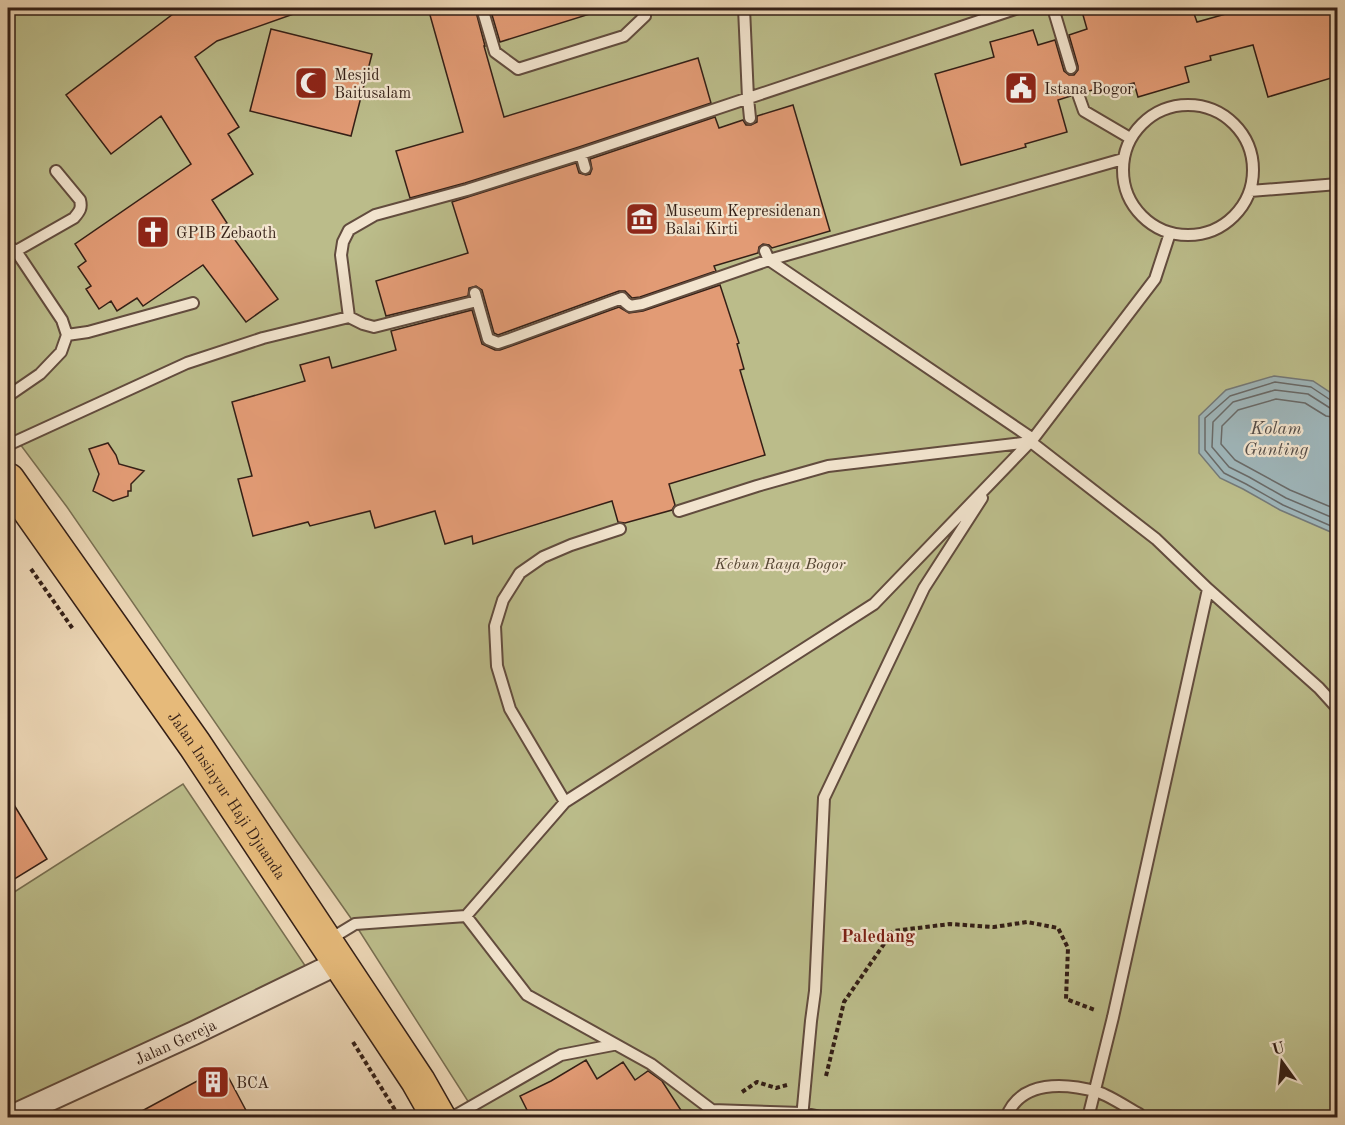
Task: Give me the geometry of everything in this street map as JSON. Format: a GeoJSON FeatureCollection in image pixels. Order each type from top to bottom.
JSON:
{"type":"FeatureCollection","features":[{"type":"Feature","properties":{"kind":"main road","name":"Jalan Insinyur Haji Djuanda"},"geometry":{"type":"LineString","coordinates":[[9,486],[195,745],[418,1081],[439,1118]]}},
{"type":"Feature","properties":{"kind":"street","name":"Jalan Gereja"},"geometry":{"type":"LineString","coordinates":[[9,1118],[194,1033],[333,952]]}},
{"type":"Feature","properties":{"kind":"lane"},"geometry":{"type":"LineString","coordinates":[[482,8],[495,52],[518,69],[624,36],[645,16],[642,8]]}},
{"type":"Feature","properties":{"kind":"lane"},"geometry":{"type":"LineString","coordinates":[[744,8],[750,118]]}},
{"type":"Feature","properties":{"kind":"lane"},"geometry":{"type":"LineString","coordinates":[[349,317],[341,255],[343,242],[349,230],[375,215],[467,190],[581,154],[1018,8]]}},
{"type":"Feature","properties":{"kind":"lane"},"geometry":{"type":"LineString","coordinates":[[1053,8],[1071,68]]}},
{"type":"Feature","properties":{"kind":"lane"},"geometry":{"type":"LineString","coordinates":[[1078,94],[1084,111],[1130,138]]}},
{"type":"Feature","properties":{"kind":"lane"},"geometry":{"type":"LineString","coordinates":[[1183,104],[1204,106],[1224,115],[1240,130],[1251,149],[1254,170],[1250,192],[1236,214],[1215,230],[1188,235],[1170,233],[1147,221],[1134,209],[1126,193],[1122,177],[1123,159],[1130,138],[1143,121],[1162,109],[1183,104]]}},
{"type":"Feature","properties":{"kind":"lane"},"geometry":{"type":"LineString","coordinates":[[581,154],[585,168]]}},
{"type":"Feature","properties":{"kind":"lane"},"geometry":{"type":"LineString","coordinates":[[8,445],[187,363],[263,338],[349,317],[374,327],[476,297],[488,339],[498,343],[622,296],[630,306],[642,304],[767,255],[1123,159]]}},
{"type":"Feature","properties":{"kind":"lane"},"geometry":{"type":"LineString","coordinates":[[8,396],[39,374],[61,352],[67,335],[62,320],[12,248],[74,218],[80,211],[80,200],[56,171]]}},
{"type":"Feature","properties":{"kind":"lane"},"geometry":{"type":"LineString","coordinates":[[1250,192],[1338,184]]}},
{"type":"Feature","properties":{"kind":"lane"},"geometry":{"type":"LineString","coordinates":[[333,952],[355,924],[466,916],[565,802],[874,604],[1032,440],[1155,279],[1170,233]]}},
{"type":"Feature","properties":{"kind":"lane"},"geometry":{"type":"LineString","coordinates":[[767,255],[1032,440],[1156,539],[1208,590],[1319,688],[1338,709]]}},
{"type":"Feature","properties":{"kind":"lane"},"geometry":{"type":"LineString","coordinates":[[67,335],[88,332],[193,303]]}},
{"type":"Feature","properties":{"kind":"lane"},"geometry":{"type":"LineString","coordinates":[[679,511],[828,466],[1032,440]]}},
{"type":"Feature","properties":{"kind":"lane"},"geometry":{"type":"LineString","coordinates":[[802,1115],[816,982],[824,798],[924,588],[995,478]]}},
{"type":"Feature","properties":{"kind":"lane"},"geometry":{"type":"LineString","coordinates":[[565,802],[510,709],[497,666],[495,626],[503,600],[520,573],[543,557],[620,529]]}},
{"type":"Feature","properties":{"kind":"lane"},"geometry":{"type":"LineString","coordinates":[[1088,1118],[1113,1017],[1208,590]]}},
{"type":"Feature","properties":{"kind":"lane"},"geometry":{"type":"LineString","coordinates":[[466,916],[527,995],[656,1068],[712,1110],[826,1118]]}},
{"type":"Feature","properties":{"kind":"lane"},"geometry":{"type":"LineString","coordinates":[[451,1118],[561,1055],[613,1045]]}},
{"type":"Feature","properties":{"kind":"lane"},"geometry":{"type":"LineString","coordinates":[[1006,1118],[1016,1100],[1023,1094],[1058,1085],[1100,1092],[1143,1118]]}},
{"type":"Feature","properties":{"kind":"path"},"geometry":{"type":"LineString","coordinates":[[838,1025],[844,1002],[893,931],[950,924],[994,927],[1027,922],[1058,928],[1068,948],[1066,999],[1113,1017]]}},
{"type":"Feature","properties":{"kind":"path"},"geometry":{"type":"LineString","coordinates":[[347,1032],[400,1118]]}},
{"type":"Feature","properties":{"kind":"green space","name":"Kebun Raya Bogor"},"geometry":{"type":"Polygon","coordinates":[[[8,8],[1337,8],[1337,1117],[478,1117],[355,924],[67,507],[8,428],[8,8]]]}},
{"type":"Feature","properties":{"kind":"green space"},"geometry":{"type":"Polygon","coordinates":[[[183,784],[312,976],[8,1118],[8,896],[183,784]]]}},
{"type":"Feature","properties":{"kind":"water","name":"Kolam Gunting"},"geometry":{"type":"Polygon","coordinates":[[[1274,376],[1313,381],[1337,397],[1337,537],[1220,478],[1199,453],[1199,416],[1226,390],[1274,376]]]}},
{"type":"Feature","properties":{"kind":"building"},"geometry":{"type":"Polygon","coordinates":[[[181,8],[301,8],[302,11],[217,41],[195,57],[239,127],[228,134],[253,174],[212,200],[227,223],[224,225],[278,299],[246,322],[203,265],[143,306],[137,298],[117,311],[111,301],[99,309],[86,289],[91,286],[78,267],[86,261],[75,244],[191,164],[161,116],[111,154],[66,95],[181,8]]]}},
{"type":"Feature","properties":{"kind":"building"},"geometry":{"type":"Polygon","coordinates":[[[428,8],[475,8],[504,117],[698,58],[711,103],[465,183],[410,198],[396,151],[463,132],[428,8]]]}},
{"type":"Feature","properties":{"kind":"building"},"geometry":{"type":"Polygon","coordinates":[[[490,8],[593,8],[593,13],[500,42],[490,8]]]}},
{"type":"Feature","properties":{"kind":"building","name":"Istana Bogor"},"geometry":{"type":"Polygon","coordinates":[[[1081,8],[1192,8],[1197,22],[1247,8],[1338,8],[1338,76],[1268,97],[1253,45],[1210,56],[1211,60],[1185,67],[1189,82],[1138,97],[1134,83],[1085,92],[1080,87],[1075,87],[1071,96],[1058,100],[1067,132],[1025,144],[1026,147],[961,165],[935,74],[994,57],[990,42],[1033,30],[1038,45],[1055,40],[1064,71],[1069,75],[1074,75],[1078,66],[1069,35],[1087,29],[1081,8]]]}},
{"type":"Feature","properties":{"kind":"building","name":"Mesjid Baitusalam"},"geometry":{"type":"Polygon","coordinates":[[[271,29],[372,54],[351,136],[250,111],[271,29]]]}},
{"type":"Feature","properties":{"kind":"building","name":"Museum Kepresidenan Balai Kirti"},"geometry":{"type":"Polygon","coordinates":[[[793,105],[830,231],[772,248],[763,244],[759,247],[758,253],[714,266],[716,271],[640,297],[632,298],[625,291],[619,291],[498,335],[494,333],[482,290],[476,286],[469,288],[468,296],[386,316],[376,281],[468,253],[452,202],[576,163],[579,173],[590,174],[592,169],[590,159],[715,117],[719,128],[743,120],[746,125],[751,125],[757,122],[757,116],[793,105]]]}},
{"type":"Feature","properties":{"kind":"building"},"geometry":{"type":"Polygon","coordinates":[[[720,285],[739,343],[737,344],[744,369],[740,370],[765,455],[669,484],[675,505],[672,510],[625,523],[618,522],[612,501],[473,544],[472,536],[445,544],[435,511],[375,528],[370,511],[310,526],[308,522],[253,536],[238,479],[252,476],[232,402],[305,381],[300,365],[329,357],[332,368],[396,350],[391,331],[472,310],[482,344],[500,350],[619,307],[629,313],[643,311],[720,285]]]}},
{"type":"Feature","properties":{"kind":"building"},"geometry":{"type":"Polygon","coordinates":[[[108,443],[119,464],[144,471],[131,484],[128,496],[113,501],[93,491],[99,474],[89,449],[108,443]]]}},
{"type":"Feature","properties":{"kind":"building"},"geometry":{"type":"Polygon","coordinates":[[[8,795],[47,859],[8,883],[8,795]]]}},
{"type":"Feature","properties":{"kind":"building"},"geometry":{"type":"Polygon","coordinates":[[[586,1060],[597,1079],[623,1062],[635,1080],[648,1071],[662,1081],[686,1118],[531,1118],[520,1096],[586,1060]]]}},
{"type":"Feature","properties":{"kind":"building","name":"BCA"},"geometry":{"type":"Polygon","coordinates":[[[223,1067],[250,1118],[129,1118],[223,1067]]]}},
{"type":"Feature","properties":{"kind":"place","name":"Mesjid Baitusalam"},"geometry":{"type":"Point","coordinates":[311,83]}},
{"type":"Feature","properties":{"kind":"place","name":"Istana Bogor"},"geometry":{"type":"Point","coordinates":[1021,88]}},
{"type":"Feature","properties":{"kind":"place","name":"Museum Kepresidenan Balai Kirti"},"geometry":{"type":"Point","coordinates":[642,219]}},
{"type":"Feature","properties":{"kind":"place","name":"GPIB Zebaoth"},"geometry":{"type":"Point","coordinates":[153,232]}},
{"type":"Feature","properties":{"kind":"place","name":"BCA"},"geometry":{"type":"Point","coordinates":[213,1082]}},
{"type":"Feature","properties":{"kind":"district","name":"Paledang"},"geometry":{"type":"Point","coordinates":[878,936]}}]}
